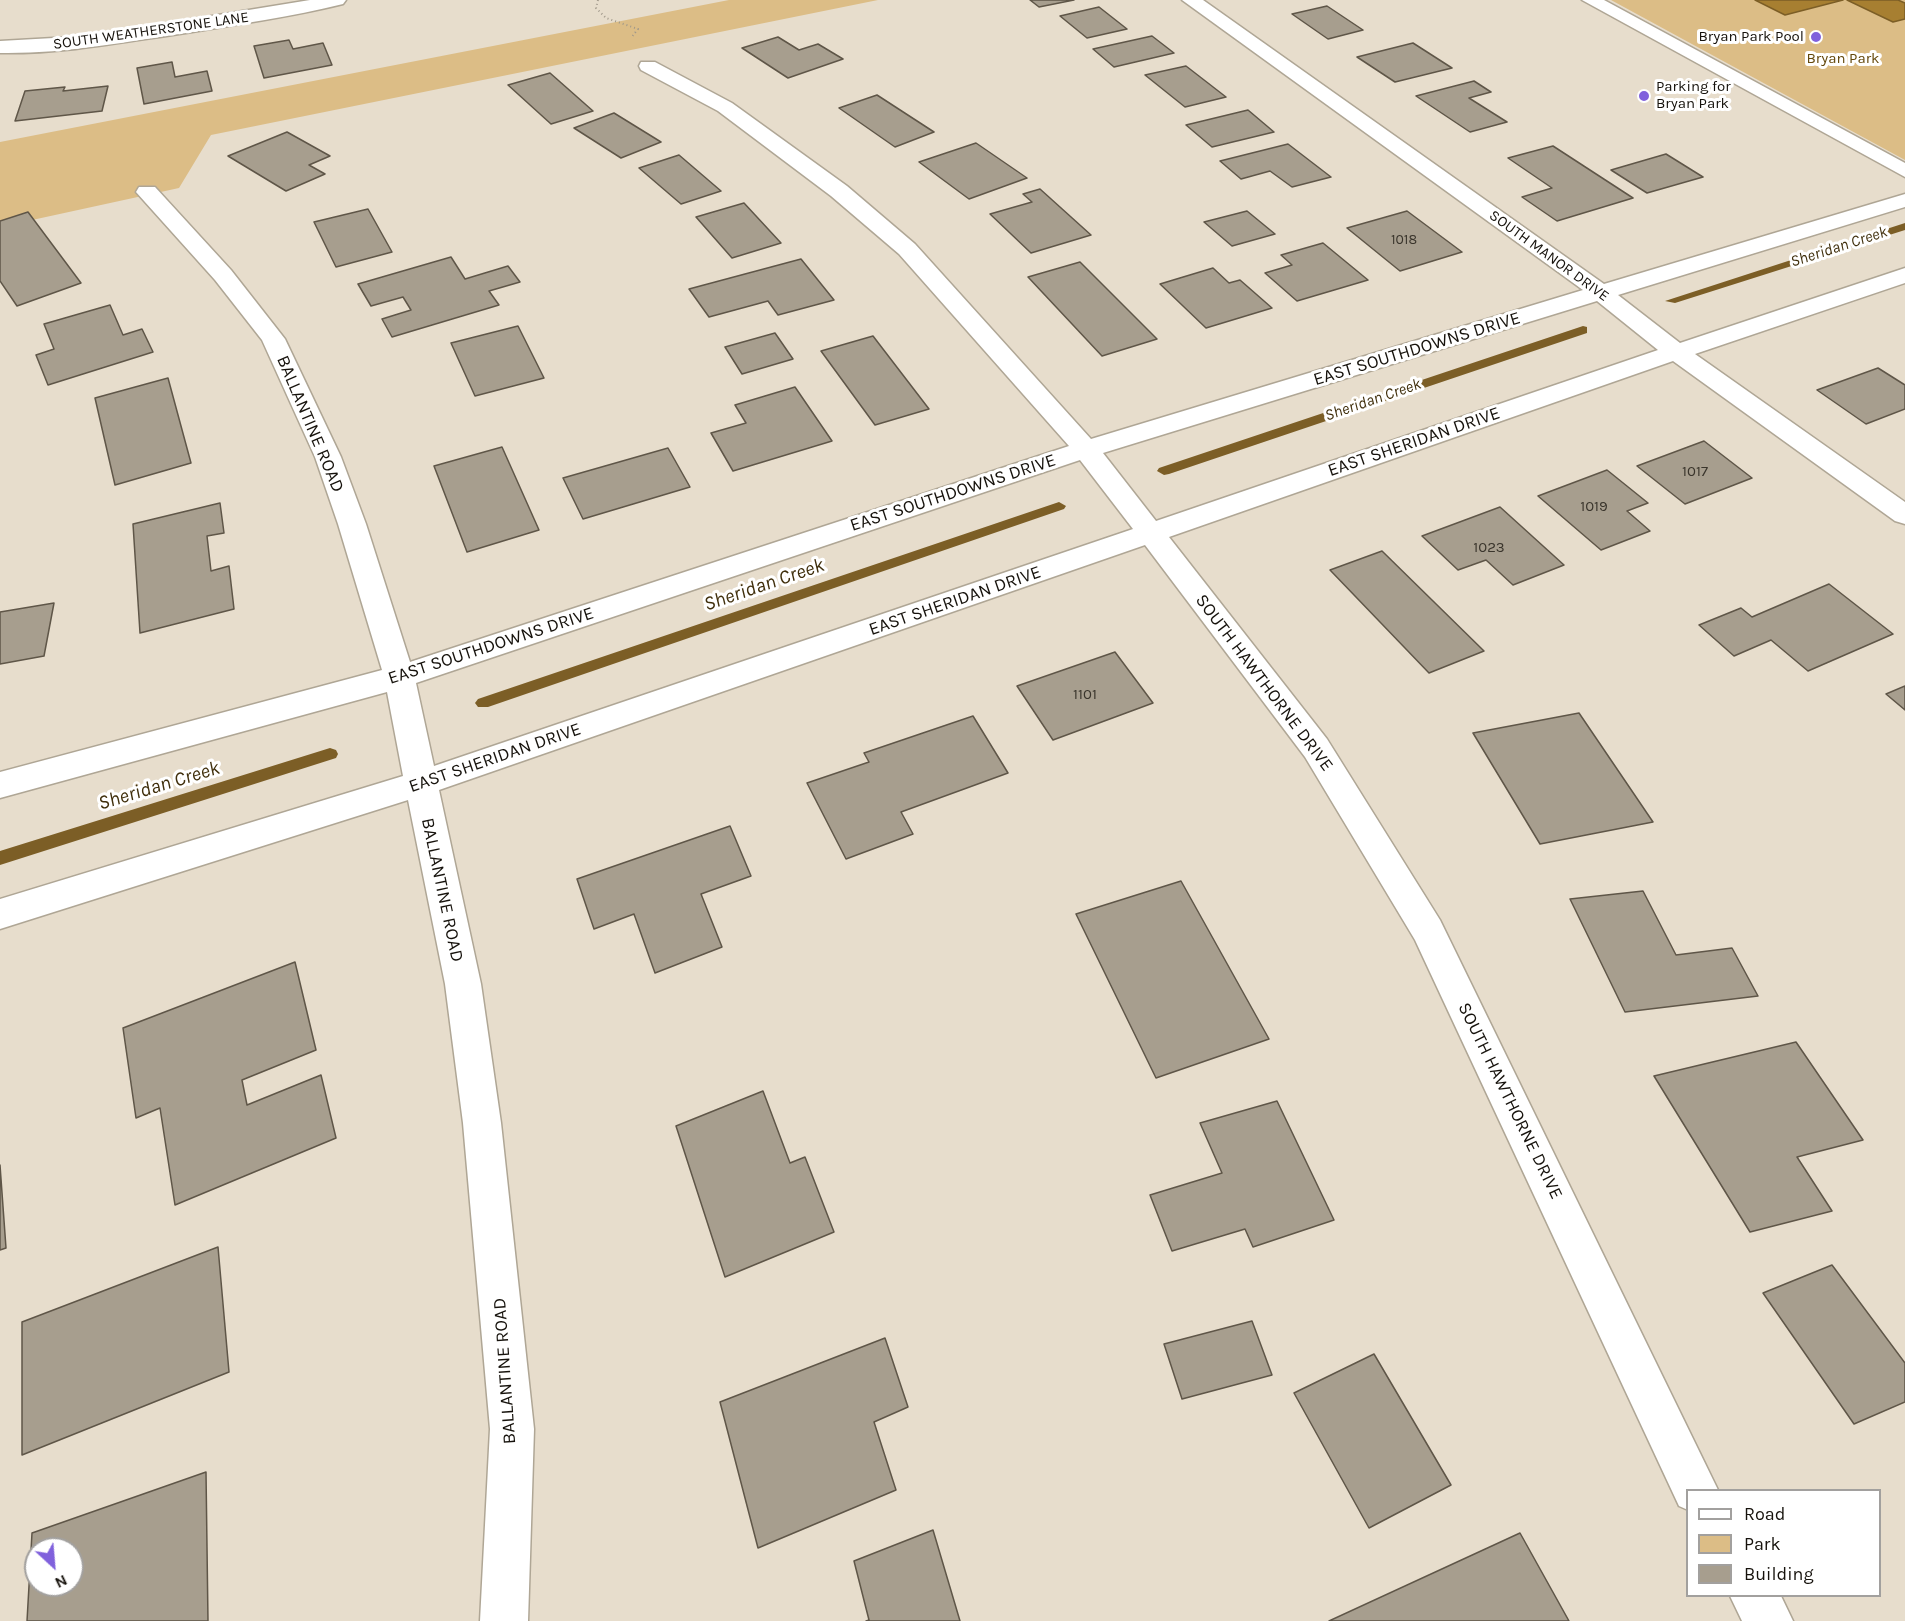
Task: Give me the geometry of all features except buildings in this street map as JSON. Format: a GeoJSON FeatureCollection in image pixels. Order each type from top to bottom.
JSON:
{"type":"FeatureCollection","features":[{"type":"Feature","properties":{"kind":"street","name":"SOUTH WEATHERSTONE LANE"},"geometry":{"type":"LineString","coordinates":[[0,47],[25,48],[87,42],[238,19],[337,0]]}},
{"type":"Feature","properties":{"kind":"street","name":"SOUTH MANOR DRIVE"},"geometry":{"type":"LineString","coordinates":[[1191,0],[1603,294],[1675,351],[1905,515]]}},
{"type":"Feature","properties":{"kind":"street"},"geometry":{"type":"LineString","coordinates":[[1591,0],[1905,171]]}},
{"type":"Feature","properties":{"kind":"street","name":"SOUTH HAWTHORNE DRIVE"},"geometry":{"type":"LineString","coordinates":[[648,66],[725,107],[839,191],[907,249],[1086,449],[1316,748],[1428,931],[1694,1489]]}},
{"type":"Feature","properties":{"kind":"street","name":"BALLANTINE ROAD"},"geometry":{"type":"LineString","coordinates":[[147,192],[223,275],[273,339],[328,457],[352,524],[399,677],[419,784],[463,984],[482,1123],[512,1429],[504,1621]]}},
{"type":"Feature","properties":{"kind":"street","name":"EAST SOUTHDOWNS DRIVE"},"geometry":{"type":"LineString","coordinates":[[0,784],[399,677],[1086,449],[1603,294],[1905,200]]}},
{"type":"Feature","properties":{"kind":"street","name":"EAST SHERIDAN DRIVE"},"geometry":{"type":"LineString","coordinates":[[0,914],[419,784],[1152,534],[1675,351],[1905,275]]}},
{"type":"Feature","properties":{"kind":"street"},"geometry":{"type":"LineString","coordinates":[[1755,1597],[1769,1621]]}},
{"type":"Feature","properties":{"kind":"path"},"geometry":{"type":"LineString","coordinates":[[598,0],[596,8],[603,18],[613,23],[630,23],[638,29],[631,37],[628,47],[648,66]]}},
{"type":"Feature","properties":{"kind":"green space"},"geometry":{"type":"Polygon","coordinates":[[[729,0],[878,0],[211,135],[179,188],[0,227],[0,142],[729,0]]]}},
{"type":"Feature","properties":{"kind":"green space","name":"Bryan Park"},"geometry":{"type":"Polygon","coordinates":[[[1611,0],[1905,0],[1905,160],[1611,0]]]}},
{"type":"Feature","properties":{"kind":"shaded area"},"geometry":{"type":"Polygon","coordinates":[[[1755,0],[1843,0],[1785,15],[1755,0]]]}},
{"type":"Feature","properties":{"kind":"shaded area"},"geometry":{"type":"Polygon","coordinates":[[[1847,0],[1898,0],[1905,3],[1905,19],[1893,22],[1847,0]]]}},
{"type":"Feature","properties":{"kind":"waterway","name":"Sheridan Creek"},"geometry":{"type":"LineString","coordinates":[[1671,301],[1905,226]]}},
{"type":"Feature","properties":{"kind":"waterway","name":"Sheridan Creek"},"geometry":{"type":"LineString","coordinates":[[1164,471],[1583,330]]}},
{"type":"Feature","properties":{"kind":"waterway","name":"Sheridan Creek"},"geometry":{"type":"LineString","coordinates":[[483,703],[1059,506]]}},
{"type":"Feature","properties":{"kind":"waterway","name":"Sheridan Creek"},"geometry":{"type":"LineString","coordinates":[[0,858],[330,754]]}},
{"type":"Feature","properties":{"kind":"place","name":"Bryan Park Pool"},"geometry":{"type":"Point","coordinates":[1816,37]}},
{"type":"Feature","properties":{"kind":"place","name":"Parking for Bryan Park"},"geometry":{"type":"Point","coordinates":[1644,96]}}]}
